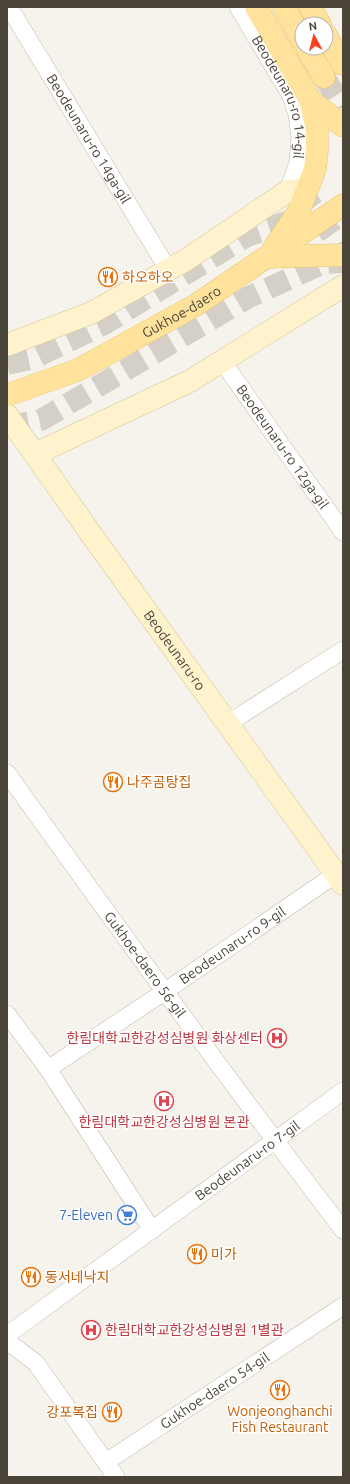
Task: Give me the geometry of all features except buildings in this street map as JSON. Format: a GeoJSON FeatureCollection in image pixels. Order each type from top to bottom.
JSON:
{"type":"FeatureCollection","features":[{"type":"Feature","properties":{"kind":"main road"},"geometry":{"type":"LineString","coordinates":[[256,7],[310,100],[317,129],[315,169],[299,211],[268,257]]}},
{"type":"Feature","properties":{"kind":"main road"},"geometry":{"type":"LineString","coordinates":[[284,7],[294,25]]}},
{"type":"Feature","properties":{"kind":"main road"},"geometry":{"type":"LineString","coordinates":[[310,7],[315,16]]}},
{"type":"Feature","properties":{"kind":"main road"},"geometry":{"type":"LineString","coordinates":[[334,50],[342,64]]}},
{"type":"Feature","properties":{"kind":"main road"},"geometry":{"type":"LineString","coordinates":[[312,56],[324,77]]}},
{"type":"Feature","properties":{"kind":"main road"},"geometry":{"type":"LineString","coordinates":[[310,100],[343,126]]}},
{"type":"Feature","properties":{"kind":"main road"},"geometry":{"type":"LineString","coordinates":[[7,345],[91,313],[169,271],[294,190]]}},
{"type":"Feature","properties":{"kind":"main road","name":"Gukhoe-daero"},"geometry":{"type":"LineString","coordinates":[[7,396],[78,370],[196,305],[343,205]]}},
{"type":"Feature","properties":{"kind":"main road"},"geometry":{"type":"LineString","coordinates":[[268,257],[343,255]]}},
{"type":"Feature","properties":{"kind":"main road"},"geometry":{"type":"LineString","coordinates":[[35,454],[190,381],[343,286]]}},
{"type":"Feature","properties":{"kind":"main road","name":"Beodeunaru-ro"},"geometry":{"type":"LineString","coordinates":[[7,415],[339,879]]}},
{"type":"Feature","properties":{"kind":"street","name":"Beodeunaru-ro 14ga-gil"},"geometry":{"type":"LineString","coordinates":[[9,7],[169,271]]}},
{"type":"Feature","properties":{"kind":"street","name":"Beodeunaru-ro 14-gil"},"geometry":{"type":"LineString","coordinates":[[238,7],[291,96],[297,114],[300,136],[294,190]]}},
{"type":"Feature","properties":{"kind":"street","name":"Beodeunaru-ro 12ga-gil"},"geometry":{"type":"LineString","coordinates":[[222,361],[343,532]]}},
{"type":"Feature","properties":{"kind":"street"},"geometry":{"type":"LineString","coordinates":[[227,724],[343,650]]}},
{"type":"Feature","properties":{"kind":"street","name":"Gukhoe-daero 56-gil"},"geometry":{"type":"LineString","coordinates":[[7,773],[164,992],[274,1141],[343,1230]]}},
{"type":"Feature","properties":{"kind":"street","name":"Beodeunaru-ro 9-gil"},"geometry":{"type":"LineString","coordinates":[[48,1069],[339,879]]}},
{"type":"Feature","properties":{"kind":"street"},"geometry":{"type":"LineString","coordinates":[[7,1014],[48,1069],[152,1230]]}},
{"type":"Feature","properties":{"kind":"street","name":"Beodeunaru-ro 7-gil"},"geometry":{"type":"LineString","coordinates":[[7,1335],[343,1091]]}},
{"type":"Feature","properties":{"kind":"street","name":"Gukhoe-daero 54-gil"},"geometry":{"type":"LineString","coordinates":[[106,1462],[343,1306]]}},
{"type":"Feature","properties":{"kind":"street"},"geometry":{"type":"LineString","coordinates":[[7,1342],[36,1363],[116,1477]]}},
{"type":"Feature","properties":{"kind":"tunnel"},"geometry":{"type":"LineString","coordinates":[[324,77],[343,107]]}},
{"type":"Feature","properties":{"kind":"tunnel"},"geometry":{"type":"LineString","coordinates":[[300,190],[343,250]]}},
{"type":"Feature","properties":{"kind":"tunnel"},"geometry":{"type":"LineString","coordinates":[[7,364],[34,358],[106,323],[247,236],[304,216]]}},
{"type":"Feature","properties":{"kind":"tunnel"},"geometry":{"type":"LineString","coordinates":[[7,427],[41,420],[249,297],[324,263],[343,262]]}},
{"type":"Feature","properties":{"kind":"place","name":"하오하오"},"geometry":{"type":"Point","coordinates":[108,277]}},
{"type":"Feature","properties":{"kind":"place","name":"나주곰탕집"},"geometry":{"type":"Point","coordinates":[113,782]}},
{"type":"Feature","properties":{"kind":"place","name":"한림대학교한강성심병원 화상센터"},"geometry":{"type":"Point","coordinates":[277,1038]}},
{"type":"Feature","properties":{"kind":"place","name":"한림대학교한강성심병원 본관"},"geometry":{"type":"Point","coordinates":[164,1101]}},
{"type":"Feature","properties":{"kind":"place","name":"7-Eleven"},"geometry":{"type":"Point","coordinates":[127,1215]}},
{"type":"Feature","properties":{"kind":"place","name":"미가"},"geometry":{"type":"Point","coordinates":[197,1254]}},
{"type":"Feature","properties":{"kind":"place","name":"동서네낙지"},"geometry":{"type":"Point","coordinates":[31,1277]}},
{"type":"Feature","properties":{"kind":"place","name":"한림대학교한강성심병원 1별관"},"geometry":{"type":"Point","coordinates":[91,1330]}},
{"type":"Feature","properties":{"kind":"place","name":"Wonjeonghanchi Fish Restaurant"},"geometry":{"type":"Point","coordinates":[280,1390]}},
{"type":"Feature","properties":{"kind":"place","name":"강포복집"},"geometry":{"type":"Point","coordinates":[112,1412]}}]}
